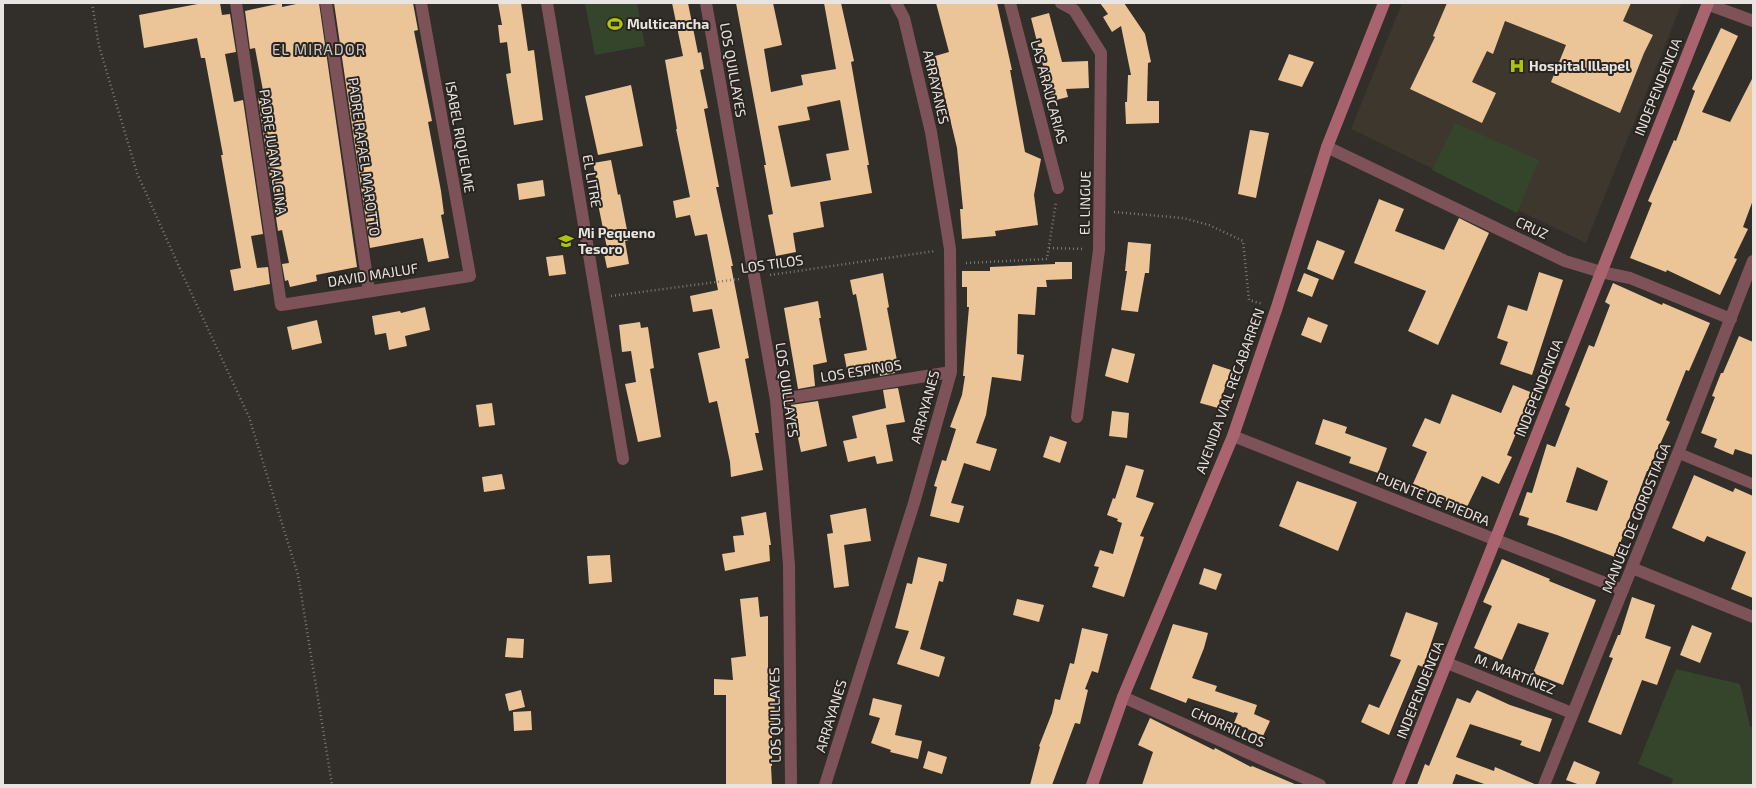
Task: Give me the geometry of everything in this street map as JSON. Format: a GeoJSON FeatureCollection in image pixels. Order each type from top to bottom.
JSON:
{"type":"FeatureCollection","features":[{"type":"Feature","properties":{"kind":"main road","name":"AVENIDA VIAL RECABARREN"},"geometry":{"type":"LineString","coordinates":[[1092,785],[1123,697],[1233,436],[1277,307],[1327,147],[1384,3]]}},
{"type":"Feature","properties":{"kind":"main road","name":"INDEPENDENCIA"},"geometry":{"type":"LineString","coordinates":[[1398,785],[1707,3]]}},
{"type":"Feature","properties":{"kind":"street","name":"PADRE JUAN ALCINA"},"geometry":{"type":"LineString","coordinates":[[236,3],[281,305]]}},
{"type":"Feature","properties":{"kind":"street","name":"PADRE RAFAEL MAROTTO"},"geometry":{"type":"LineString","coordinates":[[326,3],[369,291]]}},
{"type":"Feature","properties":{"kind":"street","name":"ISABEL RIQUELME"},"geometry":{"type":"LineString","coordinates":[[421,3],[470,276]]}},
{"type":"Feature","properties":{"kind":"street","name":"EL LITRE"},"geometry":{"type":"LineString","coordinates":[[547,3],[623,459]]}},
{"type":"Feature","properties":{"kind":"street","name":"LOS QUILLAYES"},"geometry":{"type":"LineString","coordinates":[[706,3],[776,400],[789,565],[791,785]]}},
{"type":"Feature","properties":{"kind":"street","name":"ARRAYANES"},"geometry":{"type":"LineString","coordinates":[[825,785],[914,502],[951,372],[950,249],[931,132],[904,18],[896,3]]}},
{"type":"Feature","properties":{"kind":"street","name":"LAS ARAUCARIAS"},"geometry":{"type":"LineString","coordinates":[[1010,3],[1058,188]]}},
{"type":"Feature","properties":{"kind":"street","name":"EL LINGUE"},"geometry":{"type":"LineString","coordinates":[[1061,3],[1074,10],[1101,53],[1099,250],[1077,417]]}},
{"type":"Feature","properties":{"kind":"street"},"geometry":{"type":"LineString","coordinates":[[1707,3],[1753,21]]}},
{"type":"Feature","properties":{"kind":"street","name":"CRUZ"},"geometry":{"type":"LineString","coordinates":[[1327,147],[1565,260],[1601,272],[1630,278],[1731,319]]}},
{"type":"Feature","properties":{"kind":"street","name":"MANUEL DE GOROSTIAGA"},"geometry":{"type":"LineString","coordinates":[[1544,785],[1678,453],[1753,260]]}},
{"type":"Feature","properties":{"kind":"street","name":"DAVID MAJLUF"},"geometry":{"type":"LineString","coordinates":[[281,305],[470,276]]}},
{"type":"Feature","properties":{"kind":"street","name":"LOS ESPINOS"},"geometry":{"type":"LineString","coordinates":[[776,400],[951,372]]}},
{"type":"Feature","properties":{"kind":"street","name":"PUENTE DE PIEDRA"},"geometry":{"type":"LineString","coordinates":[[1233,436],[1623,590]]}},
{"type":"Feature","properties":{"kind":"street"},"geometry":{"type":"LineString","coordinates":[[1632,568],[1753,617]]}},
{"type":"Feature","properties":{"kind":"street","name":"M. MARTÍNEZ"},"geometry":{"type":"LineString","coordinates":[[1446,663],[1572,713]]}},
{"type":"Feature","properties":{"kind":"street","name":"CHORRILLOS"},"geometry":{"type":"LineString","coordinates":[[1123,697],[1320,785]]}},
{"type":"Feature","properties":{"kind":"lane"},"geometry":{"type":"LineString","coordinates":[[1678,453],[1753,484]]}},
{"type":"Feature","properties":{"kind":"path"},"geometry":{"type":"LineString","coordinates":[[92,3],[99,46],[138,173],[181,271],[249,417],[298,575],[332,785]]}},
{"type":"Feature","properties":{"kind":"path"},"geometry":{"type":"LineString","coordinates":[[950,264],[1048,259],[1058,188]]}},
{"type":"Feature","properties":{"kind":"path"},"geometry":{"type":"LineString","coordinates":[[1100,211],[1183,218],[1209,226],[1243,241],[1249,300],[1277,307]]}},
{"type":"Feature","properties":{"kind":"path"},"geometry":{"type":"LineString","coordinates":[[1049,248],[1099,250]]}},
{"type":"Feature","properties":{"kind":"path","name":"LOS TILOS"},"geometry":{"type":"LineString","coordinates":[[597,298],[950,249]]}},
{"type":"Feature","properties":{"kind":"shaded area","name":"Hospital Illapel"},"geometry":{"type":"Polygon","coordinates":[[[1402,3],[1682,3],[1586,243],[1351,129],[1402,3]]]}},
{"type":"Feature","properties":{"kind":"green space","name":"Multicancha"},"geometry":{"type":"Polygon","coordinates":[[[585,3],[637,3],[645,46],[595,55],[585,3]]]}},
{"type":"Feature","properties":{"kind":"green space"},"geometry":{"type":"Polygon","coordinates":[[[1455,123],[1539,160],[1517,213],[1432,170],[1455,123]]]}},
{"type":"Feature","properties":{"kind":"green space"},"geometry":{"type":"Polygon","coordinates":[[[1676,669],[1740,684],[1750,726],[1753,727],[1753,785],[1671,785],[1673,779],[1638,764],[1676,669]]]}},
{"type":"Feature","properties":{"kind":"building"},"geometry":{"type":"Polygon","coordinates":[[[203,3],[220,3],[222,15],[230,14],[236,52],[225,54],[234,102],[243,100],[263,234],[251,236],[257,268],[268,267],[270,284],[234,291],[230,270],[241,268],[221,155],[223,155],[205,58],[201,58],[197,38],[144,48],[139,15],[203,3]]]}},
{"type":"Feature","properties":{"kind":"building"},"geometry":{"type":"Polygon","coordinates":[[[282,3],[282,7],[301,3],[319,3],[357,267],[316,275],[317,281],[290,287],[288,280],[285,281],[282,264],[289,263],[282,230],[278,231],[258,98],[264,96],[255,48],[250,49],[245,11],[282,3]]]}},
{"type":"Feature","properties":{"kind":"building"},"geometry":{"type":"Polygon","coordinates":[[[334,3],[413,3],[418,30],[414,31],[432,121],[428,122],[441,191],[444,214],[441,215],[449,258],[428,262],[423,238],[370,248],[334,3]]]}},
{"type":"Feature","properties":{"kind":"building"},"geometry":{"type":"Polygon","coordinates":[[[498,3],[521,3],[528,51],[534,50],[543,120],[514,125],[506,74],[511,73],[507,42],[500,43],[498,25],[502,25],[498,3]]]}},
{"type":"Feature","properties":{"kind":"building"},"geometry":{"type":"Polygon","coordinates":[[[672,3],[688,3],[698,53],[701,52],[704,69],[700,70],[708,108],[704,109],[719,187],[716,187],[733,266],[731,266],[749,358],[745,359],[759,433],[755,433],[763,470],[731,477],[730,462],[717,401],[709,403],[698,353],[720,348],[712,309],[693,312],[690,296],[718,290],[707,234],[695,236],[690,215],[676,218],[673,201],[690,197],[676,129],[665,60],[683,56],[672,3]]]}},
{"type":"Feature","properties":{"kind":"building"},"geometry":{"type":"Polygon","coordinates":[[[736,3],[773,3],[782,45],[764,49],[771,92],[803,85],[801,75],[836,69],[824,3],[841,3],[854,61],[851,62],[869,165],[867,165],[872,193],[820,202],[824,227],[793,233],[796,252],[776,256],[768,215],[773,214],[764,165],[766,165],[736,3]],[[840,100],[807,107],[810,120],[778,126],[791,187],[831,180],[826,154],[849,150],[840,100]]]}},
{"type":"Feature","properties":{"kind":"building"},"geometry":{"type":"Polygon","coordinates":[[[936,3],[997,3],[1012,70],[1010,70],[1025,152],[1041,159],[1034,195],[1038,225],[995,231],[996,236],[962,239],[960,209],[963,209],[957,148],[935,56],[949,52],[936,3]]]}},
{"type":"Feature","properties":{"kind":"building"},"geometry":{"type":"Polygon","coordinates":[[[1100,3],[1124,3],[1145,34],[1151,62],[1148,63],[1147,101],[1159,101],[1159,123],[1126,124],[1125,102],[1127,102],[1128,75],[1131,75],[1121,26],[1112,32],[1103,17],[1108,14],[1100,3]]]}},
{"type":"Feature","properties":{"kind":"building"},"geometry":{"type":"Polygon","coordinates":[[[1447,3],[1631,3],[1623,21],[1653,35],[1644,53],[1620,113],[1551,82],[1566,45],[1505,21],[1493,54],[1487,51],[1472,82],[1496,93],[1482,123],[1410,89],[1435,37],[1433,36],[1447,3]]]}},
{"type":"Feature","properties":{"kind":"building"},"geometry":{"type":"Polygon","coordinates":[[[1049,13],[1062,62],[1088,61],[1089,88],[1066,89],[1068,97],[1052,101],[1031,18],[1049,13]]]}},
{"type":"Feature","properties":{"kind":"building"},"geometry":{"type":"Polygon","coordinates":[[[1721,28],[1738,36],[1702,112],[1730,122],[1753,77],[1753,200],[1743,227],[1748,229],[1734,258],[1737,259],[1720,295],[1667,270],[1666,272],[1630,258],[1652,203],[1648,201],[1674,140],[1676,141],[1695,91],[1692,89],[1721,28]]]}},
{"type":"Feature","properties":{"kind":"building"},"geometry":{"type":"Polygon","coordinates":[[[1289,54],[1314,62],[1302,87],[1278,80],[1289,54]]]}},
{"type":"Feature","properties":{"kind":"building"},"geometry":{"type":"Polygon","coordinates":[[[631,85],[643,146],[598,155],[585,96],[631,85]]]}},
{"type":"Feature","properties":{"kind":"building"},"geometry":{"type":"Polygon","coordinates":[[[1250,130],[1269,133],[1256,198],[1238,194],[1250,130]]]}},
{"type":"Feature","properties":{"kind":"building"},"geometry":{"type":"Polygon","coordinates":[[[611,160],[618,195],[620,194],[629,240],[625,241],[629,264],[607,268],[603,249],[607,248],[597,199],[600,198],[593,163],[611,160]]]}},
{"type":"Feature","properties":{"kind":"building"},"geometry":{"type":"Polygon","coordinates":[[[543,180],[545,196],[519,200],[517,184],[543,180]]]}},
{"type":"Feature","properties":{"kind":"building"},"geometry":{"type":"Polygon","coordinates":[[[1379,199],[1404,209],[1395,231],[1444,250],[1459,218],[1489,233],[1438,345],[1408,331],[1426,291],[1354,263],[1379,199]]]}},
{"type":"Feature","properties":{"kind":"building"},"geometry":{"type":"Polygon","coordinates":[[[1317,240],[1345,251],[1333,280],[1307,269],[1317,240]]]}},
{"type":"Feature","properties":{"kind":"building"},"geometry":{"type":"Polygon","coordinates":[[[1128,242],[1151,244],[1149,273],[1145,273],[1138,312],[1121,310],[1127,271],[1125,271],[1128,242]]]}},
{"type":"Feature","properties":{"kind":"building"},"geometry":{"type":"Polygon","coordinates":[[[563,255],[566,274],[549,276],[546,257],[563,255]]]}},
{"type":"Feature","properties":{"kind":"building"},"geometry":{"type":"Polygon","coordinates":[[[1055,262],[1072,262],[1072,279],[1046,280],[1047,287],[1037,287],[1035,315],[1018,314],[1017,354],[1024,355],[1021,381],[992,377],[986,415],[976,443],[997,449],[990,471],[964,463],[951,503],[964,506],[959,523],[930,516],[937,487],[934,486],[942,460],[946,461],[956,429],[950,427],[962,395],[965,376],[963,376],[969,307],[967,307],[967,287],[962,287],[962,271],[990,271],[990,267],[1055,264],[1055,262]]]}},
{"type":"Feature","properties":{"kind":"building"},"geometry":{"type":"Polygon","coordinates":[[[1539,272],[1563,280],[1532,375],[1500,364],[1508,342],[1497,338],[1508,305],[1527,311],[1539,272]]]}},
{"type":"Feature","properties":{"kind":"building"},"geometry":{"type":"Polygon","coordinates":[[[883,273],[889,307],[887,308],[898,366],[894,367],[895,373],[880,376],[879,370],[848,375],[844,354],[867,350],[856,294],[853,295],[850,280],[883,273]]]}},
{"type":"Feature","properties":{"kind":"building"},"geometry":{"type":"Polygon","coordinates":[[[1304,273],[1319,279],[1312,297],[1297,291],[1304,273]]]}},
{"type":"Feature","properties":{"kind":"building"},"geometry":{"type":"Polygon","coordinates":[[[1613,283],[1662,305],[1663,303],[1710,323],[1689,371],[1686,370],[1666,420],[1670,422],[1647,471],[1615,557],[1527,525],[1529,518],[1519,515],[1527,492],[1532,493],[1547,444],[1555,447],[1570,408],[1565,405],[1589,345],[1594,347],[1610,305],[1605,302],[1613,283]],[[1577,467],[1566,502],[1597,511],[1608,481],[1577,467]]]}},
{"type":"Feature","properties":{"kind":"building"},"geometry":{"type":"Polygon","coordinates":[[[818,301],[821,318],[819,318],[827,362],[813,365],[815,386],[798,389],[784,308],[818,301]]]}},
{"type":"Feature","properties":{"kind":"building"},"geometry":{"type":"Polygon","coordinates":[[[425,307],[430,330],[405,336],[407,346],[389,350],[386,333],[375,335],[372,316],[400,311],[401,313],[425,307]]]}},
{"type":"Feature","properties":{"kind":"building"},"geometry":{"type":"Polygon","coordinates":[[[1308,317],[1328,325],[1321,343],[1301,335],[1308,317]]]}},
{"type":"Feature","properties":{"kind":"building"},"geometry":{"type":"Polygon","coordinates":[[[317,320],[322,343],[292,350],[287,327],[317,320]]]}},
{"type":"Feature","properties":{"kind":"building"},"geometry":{"type":"Polygon","coordinates":[[[640,322],[641,328],[648,327],[654,368],[650,369],[661,437],[638,442],[625,384],[636,382],[631,351],[622,352],[619,325],[640,322]]]}},
{"type":"Feature","properties":{"kind":"building"},"geometry":{"type":"Polygon","coordinates":[[[1739,336],[1753,342],[1753,455],[1735,449],[1733,455],[1714,447],[1717,439],[1701,433],[1715,397],[1712,396],[1721,373],[1723,373],[1739,336]]]}},
{"type":"Feature","properties":{"kind":"building"},"geometry":{"type":"Polygon","coordinates":[[[1112,348],[1135,354],[1128,383],[1105,376],[1112,348]]]}},
{"type":"Feature","properties":{"kind":"building"},"geometry":{"type":"Polygon","coordinates":[[[1213,364],[1231,370],[1218,408],[1200,403],[1213,364]]]}},
{"type":"Feature","properties":{"kind":"building"},"geometry":{"type":"Polygon","coordinates":[[[1513,385],[1533,393],[1507,455],[1512,457],[1499,484],[1482,476],[1466,509],[1412,486],[1427,452],[1412,446],[1425,418],[1440,424],[1452,394],[1501,413],[1513,385]]]}},
{"type":"Feature","properties":{"kind":"building"},"geometry":{"type":"Polygon","coordinates":[[[898,388],[905,422],[886,425],[893,461],[877,464],[875,456],[848,462],[843,441],[857,438],[852,416],[886,408],[883,390],[898,388]]]}},
{"type":"Feature","properties":{"kind":"building"},"geometry":{"type":"Polygon","coordinates":[[[818,401],[827,446],[801,452],[791,405],[818,401]]]}},
{"type":"Feature","properties":{"kind":"building"},"geometry":{"type":"Polygon","coordinates":[[[492,403],[495,425],[479,427],[476,405],[492,403]]]}},
{"type":"Feature","properties":{"kind":"building"},"geometry":{"type":"Polygon","coordinates":[[[1112,411],[1129,413],[1127,438],[1109,436],[1112,411]]]}},
{"type":"Feature","properties":{"kind":"building"},"geometry":{"type":"Polygon","coordinates":[[[1323,419],[1347,427],[1345,433],[1387,448],[1378,473],[1349,463],[1351,457],[1315,444],[1323,419]]]}},
{"type":"Feature","properties":{"kind":"building"},"geometry":{"type":"Polygon","coordinates":[[[1050,436],[1067,442],[1060,463],[1043,457],[1050,436]]]}},
{"type":"Feature","properties":{"kind":"building"},"geometry":{"type":"Polygon","coordinates":[[[1126,465],[1144,470],[1136,497],[1154,503],[1140,536],[1144,537],[1124,597],[1092,587],[1099,567],[1094,566],[1100,550],[1113,554],[1122,523],[1117,521],[1118,519],[1107,515],[1113,498],[1115,499],[1126,465]]]}},
{"type":"Feature","properties":{"kind":"building"},"geometry":{"type":"Polygon","coordinates":[[[502,474],[505,489],[484,492],[482,477],[502,474]]]}},
{"type":"Feature","properties":{"kind":"building"},"geometry":{"type":"Polygon","coordinates":[[[1694,475],[1733,492],[1735,488],[1753,496],[1753,598],[1731,589],[1746,552],[1707,536],[1704,542],[1672,528],[1694,475]]]}},
{"type":"Feature","properties":{"kind":"building"},"geometry":{"type":"Polygon","coordinates":[[[1297,481],[1357,502],[1338,551],[1279,526],[1297,481]]]}},
{"type":"Feature","properties":{"kind":"building"},"geometry":{"type":"Polygon","coordinates":[[[866,508],[871,541],[844,545],[849,586],[834,588],[827,534],[833,533],[830,515],[866,508]]]}},
{"type":"Feature","properties":{"kind":"building"},"geometry":{"type":"Polygon","coordinates":[[[766,512],[771,545],[769,545],[770,561],[725,571],[722,554],[735,552],[733,536],[744,535],[741,517],[766,512]]]}},
{"type":"Feature","properties":{"kind":"building"},"geometry":{"type":"Polygon","coordinates":[[[610,555],[612,582],[589,584],[587,556],[610,555]]]}},
{"type":"Feature","properties":{"kind":"building"},"geometry":{"type":"Polygon","coordinates":[[[918,557],[947,564],[943,582],[939,581],[920,649],[945,657],[939,677],[897,664],[909,631],[895,628],[907,583],[912,584],[918,557]]]}},
{"type":"Feature","properties":{"kind":"building"},"geometry":{"type":"Polygon","coordinates":[[[1502,559],[1550,579],[1549,581],[1596,600],[1563,685],[1533,673],[1549,633],[1518,623],[1502,660],[1474,648],[1492,606],[1483,602],[1502,559]]]}},
{"type":"Feature","properties":{"kind":"building"},"geometry":{"type":"Polygon","coordinates":[[[1204,568],[1222,574],[1216,590],[1199,584],[1204,568]]]}},
{"type":"Feature","properties":{"kind":"building"},"geometry":{"type":"Polygon","coordinates":[[[758,597],[760,617],[768,616],[768,697],[775,697],[774,729],[772,729],[772,785],[726,785],[726,695],[714,695],[714,679],[733,680],[731,658],[746,656],[740,599],[758,597]]]}},
{"type":"Feature","properties":{"kind":"building"},"geometry":{"type":"Polygon","coordinates":[[[1632,597],[1655,605],[1645,638],[1671,647],[1657,685],[1642,680],[1621,735],[1588,722],[1613,658],[1609,657],[1618,635],[1620,635],[1632,597]]]}},
{"type":"Feature","properties":{"kind":"building"},"geometry":{"type":"Polygon","coordinates":[[[1017,599],[1044,605],[1039,622],[1013,615],[1017,599]]]}},
{"type":"Feature","properties":{"kind":"building"},"geometry":{"type":"Polygon","coordinates":[[[1406,612],[1438,623],[1423,667],[1418,665],[1389,735],[1361,722],[1369,704],[1379,708],[1401,660],[1390,656],[1406,612]]]}},
{"type":"Feature","properties":{"kind":"building"},"geometry":{"type":"Polygon","coordinates":[[[1173,624],[1208,633],[1204,648],[1192,678],[1217,686],[1215,691],[1257,705],[1254,714],[1270,721],[1263,736],[1234,723],[1238,713],[1188,698],[1186,703],[1150,689],[1173,624]]]}},
{"type":"Feature","properties":{"kind":"building"},"geometry":{"type":"Polygon","coordinates":[[[1692,625],[1712,633],[1700,663],[1680,655],[1692,625]]]}},
{"type":"Feature","properties":{"kind":"building"},"geometry":{"type":"Polygon","coordinates":[[[1082,628],[1108,634],[1098,673],[1092,671],[1085,689],[1088,690],[1080,724],[1075,723],[1052,785],[1030,785],[1039,746],[1052,713],[1055,699],[1060,700],[1070,663],[1074,664],[1082,628]]]}},
{"type":"Feature","properties":{"kind":"building"},"geometry":{"type":"Polygon","coordinates":[[[507,638],[524,639],[523,658],[505,657],[507,638]]]}},
{"type":"Feature","properties":{"kind":"building"},"geometry":{"type":"Polygon","coordinates":[[[521,690],[525,707],[509,711],[505,694],[521,690]]]}},
{"type":"Feature","properties":{"kind":"building"},"geometry":{"type":"Polygon","coordinates":[[[1477,690],[1510,705],[1552,719],[1540,752],[1520,745],[1522,741],[1470,724],[1456,757],[1494,771],[1495,767],[1537,785],[1487,785],[1456,774],[1452,785],[1417,785],[1425,764],[1429,766],[1457,698],[1470,703],[1477,690]]]}},
{"type":"Feature","properties":{"kind":"building"},"geometry":{"type":"Polygon","coordinates":[[[873,698],[902,705],[895,735],[922,741],[918,759],[890,752],[891,750],[871,743],[880,718],[869,715],[873,698]]]}},
{"type":"Feature","properties":{"kind":"building"},"geometry":{"type":"Polygon","coordinates":[[[531,711],[532,730],[514,731],[513,712],[531,711]]]}},
{"type":"Feature","properties":{"kind":"building"},"geometry":{"type":"Polygon","coordinates":[[[1150,718],[1214,750],[1215,748],[1251,767],[1252,766],[1297,785],[1142,785],[1153,752],[1138,745],[1150,718]]]}},
{"type":"Feature","properties":{"kind":"building"},"geometry":{"type":"Polygon","coordinates":[[[928,751],[947,757],[942,774],[923,768],[928,751]]]}},
{"type":"Feature","properties":{"kind":"building"},"geometry":{"type":"Polygon","coordinates":[[[1574,761],[1600,772],[1595,785],[1580,785],[1566,780],[1574,761]]]}},
{"type":"Feature","properties":{"kind":"place","name":"Multicancha"},"geometry":{"type":"Point","coordinates":[615,24]}},
{"type":"Feature","properties":{"kind":"place","name":"Hospital Illapel"},"geometry":{"type":"Point","coordinates":[1517,66]}},
{"type":"Feature","properties":{"kind":"place","name":"Mi Pequeno Tesoro"},"geometry":{"type":"Point","coordinates":[566,241]}},
{"type":"Feature","properties":{"kind":"district","name":"EL MIRADOR"},"geometry":{"type":"Point","coordinates":[319,50]}}]}
